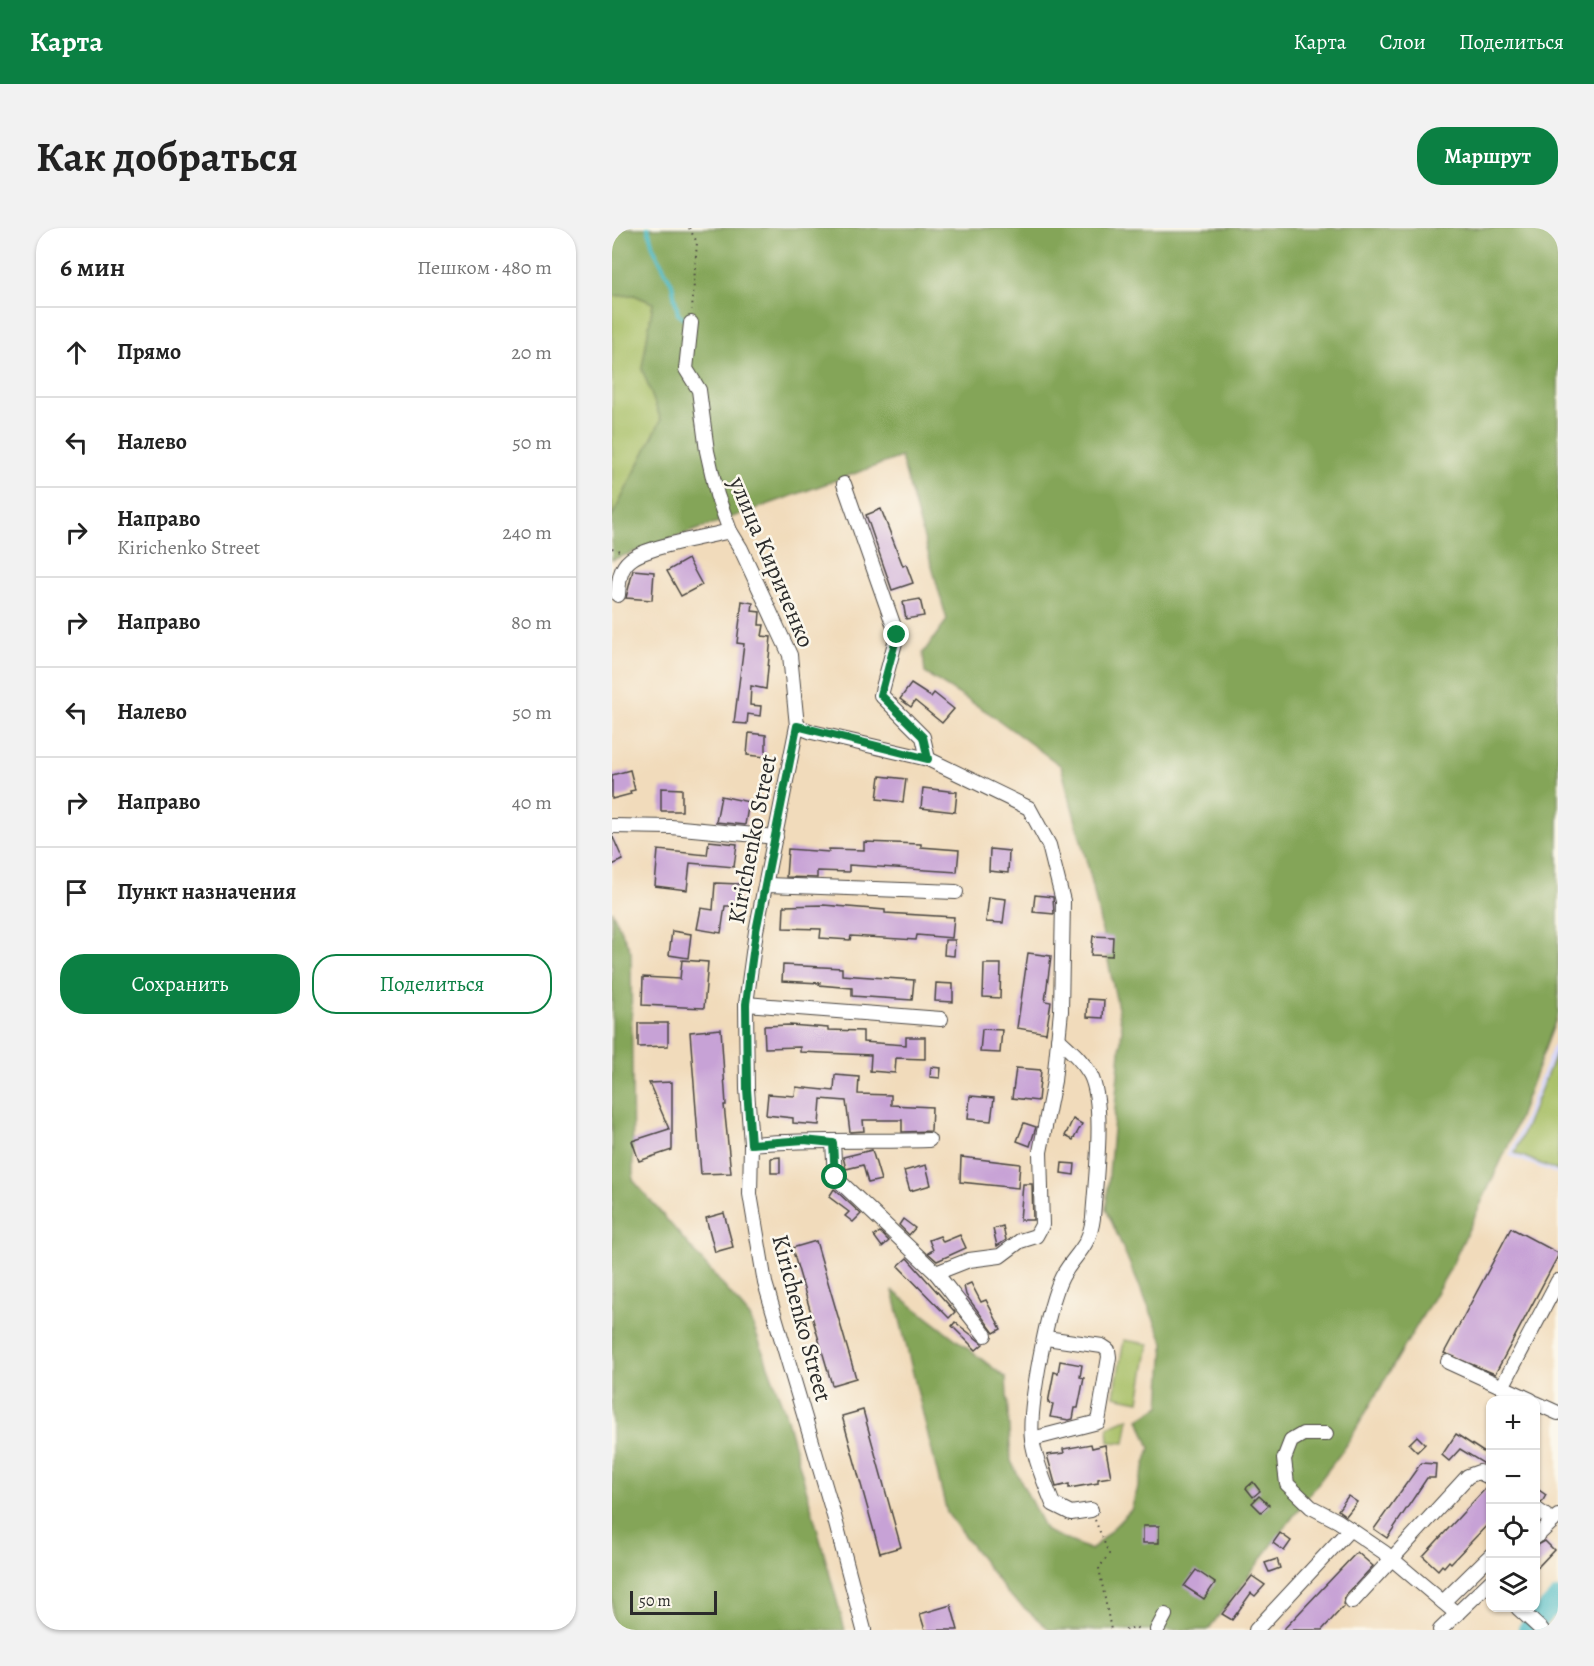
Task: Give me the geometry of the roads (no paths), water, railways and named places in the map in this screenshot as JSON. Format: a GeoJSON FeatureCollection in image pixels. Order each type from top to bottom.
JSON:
{"type":"FeatureCollection","features":[{"type":"Feature","properties":{"kind":"street","name":"улица Кириченко"},"geometry":{"type":"LineString","coordinates":[[691,323],[686,369],[699,390],[706,451],[717,495],[730,531],[741,549],[790,655],[797,726]]}},
{"type":"Feature","properties":{"kind":"street"},"geometry":{"type":"LineString","coordinates":[[844,484],[897,635],[881,695],[923,737],[928,759]]}},
{"type":"Feature","properties":{"kind":"street"},"geometry":{"type":"LineString","coordinates":[[618,595],[622,570],[631,560],[646,552],[730,531]]}},
{"type":"Feature","properties":{"kind":"street"},"geometry":{"type":"LineString","coordinates":[[797,726],[928,759],[1029,808],[1049,845],[1063,901],[1061,1011],[1054,1081],[1040,1152],[1042,1225],[1036,1236],[1020,1241],[1000,1256],[969,1260],[936,1273]]}},
{"type":"Feature","properties":{"kind":"street","name":"Kirichenko Street"},"geometry":{"type":"LineString","coordinates":[[797,726],[756,931],[746,1004],[747,1089],[751,1144],[750,1194],[765,1283],[834,1516],[864,1630]]}},
{"type":"Feature","properties":{"kind":"street"},"geometry":{"type":"LineString","coordinates":[[612,826],[671,827],[776,837]]}},
{"type":"Feature","properties":{"kind":"street"},"geometry":{"type":"LineString","coordinates":[[767,885],[956,892]]}},
{"type":"Feature","properties":{"kind":"street"},"geometry":{"type":"LineString","coordinates":[[746,1004],[941,1019]]}},
{"type":"Feature","properties":{"kind":"street"},"geometry":{"type":"LineString","coordinates":[[1058,1039],[1078,1058],[1091,1075],[1099,1102],[1091,1235],[1084,1250],[1063,1276],[1054,1297],[1031,1411],[1032,1439],[1053,1504],[1071,1513],[1091,1510]]}},
{"type":"Feature","properties":{"kind":"street"},"geometry":{"type":"LineString","coordinates":[[751,1144],[804,1140],[833,1143],[929,1140]]}},
{"type":"Feature","properties":{"kind":"street"},"geometry":{"type":"LineString","coordinates":[[833,1143],[835,1177],[936,1273],[985,1335]]}},
{"type":"Feature","properties":{"kind":"street"},"geometry":{"type":"LineString","coordinates":[[1502,1387],[1558,1281]]}},
{"type":"Feature","properties":{"kind":"street"},"geometry":{"type":"LineString","coordinates":[[1032,1439],[1098,1422],[1109,1357],[1108,1350],[1102,1346],[1046,1338]]}},
{"type":"Feature","properties":{"kind":"street"},"geometry":{"type":"LineString","coordinates":[[1448,1362],[1521,1396]]}},
{"type":"Feature","properties":{"kind":"street"},"geometry":{"type":"LineString","coordinates":[[1540,1404],[1558,1413]]}},
{"type":"Feature","properties":{"kind":"street"},"geometry":{"type":"LineString","coordinates":[[1326,1434],[1303,1434],[1291,1442],[1284,1459],[1287,1484],[1311,1507],[1350,1529],[1392,1559],[1457,1614]]}},
{"type":"Feature","properties":{"kind":"street"},"geometry":{"type":"LineString","coordinates":[[1352,1602],[1468,1476],[1479,1472],[1486,1476]]}},
{"type":"Feature","properties":{"kind":"street"},"geometry":{"type":"LineString","coordinates":[[1540,1512],[1556,1519],[1540,1533]]}},
{"type":"Feature","properties":{"kind":"street"},"geometry":{"type":"LineString","coordinates":[[1256,1630],[1350,1529]]}},
{"type":"Feature","properties":{"kind":"street"},"geometry":{"type":"LineString","coordinates":[[1443,1602],[1488,1558]]}},
{"type":"Feature","properties":{"kind":"street"},"geometry":{"type":"LineString","coordinates":[[1440,1630],[1486,1586]]}},
{"type":"Feature","properties":{"kind":"street"},"geometry":{"type":"LineString","coordinates":[[1522,1612],[1542,1630]]}},
{"type":"Feature","properties":{"kind":"street"},"geometry":{"type":"LineString","coordinates":[[1157,1630],[1165,1615]]}},
{"type":"Feature","properties":{"kind":"waterway"},"geometry":{"type":"LineString","coordinates":[[648,228],[653,247],[672,284],[678,314],[687,321]]}},
{"type":"Feature","properties":{"kind":"waterway"},"geometry":{"type":"LineString","coordinates":[[1528,1630],[1558,1599]]}}]}
